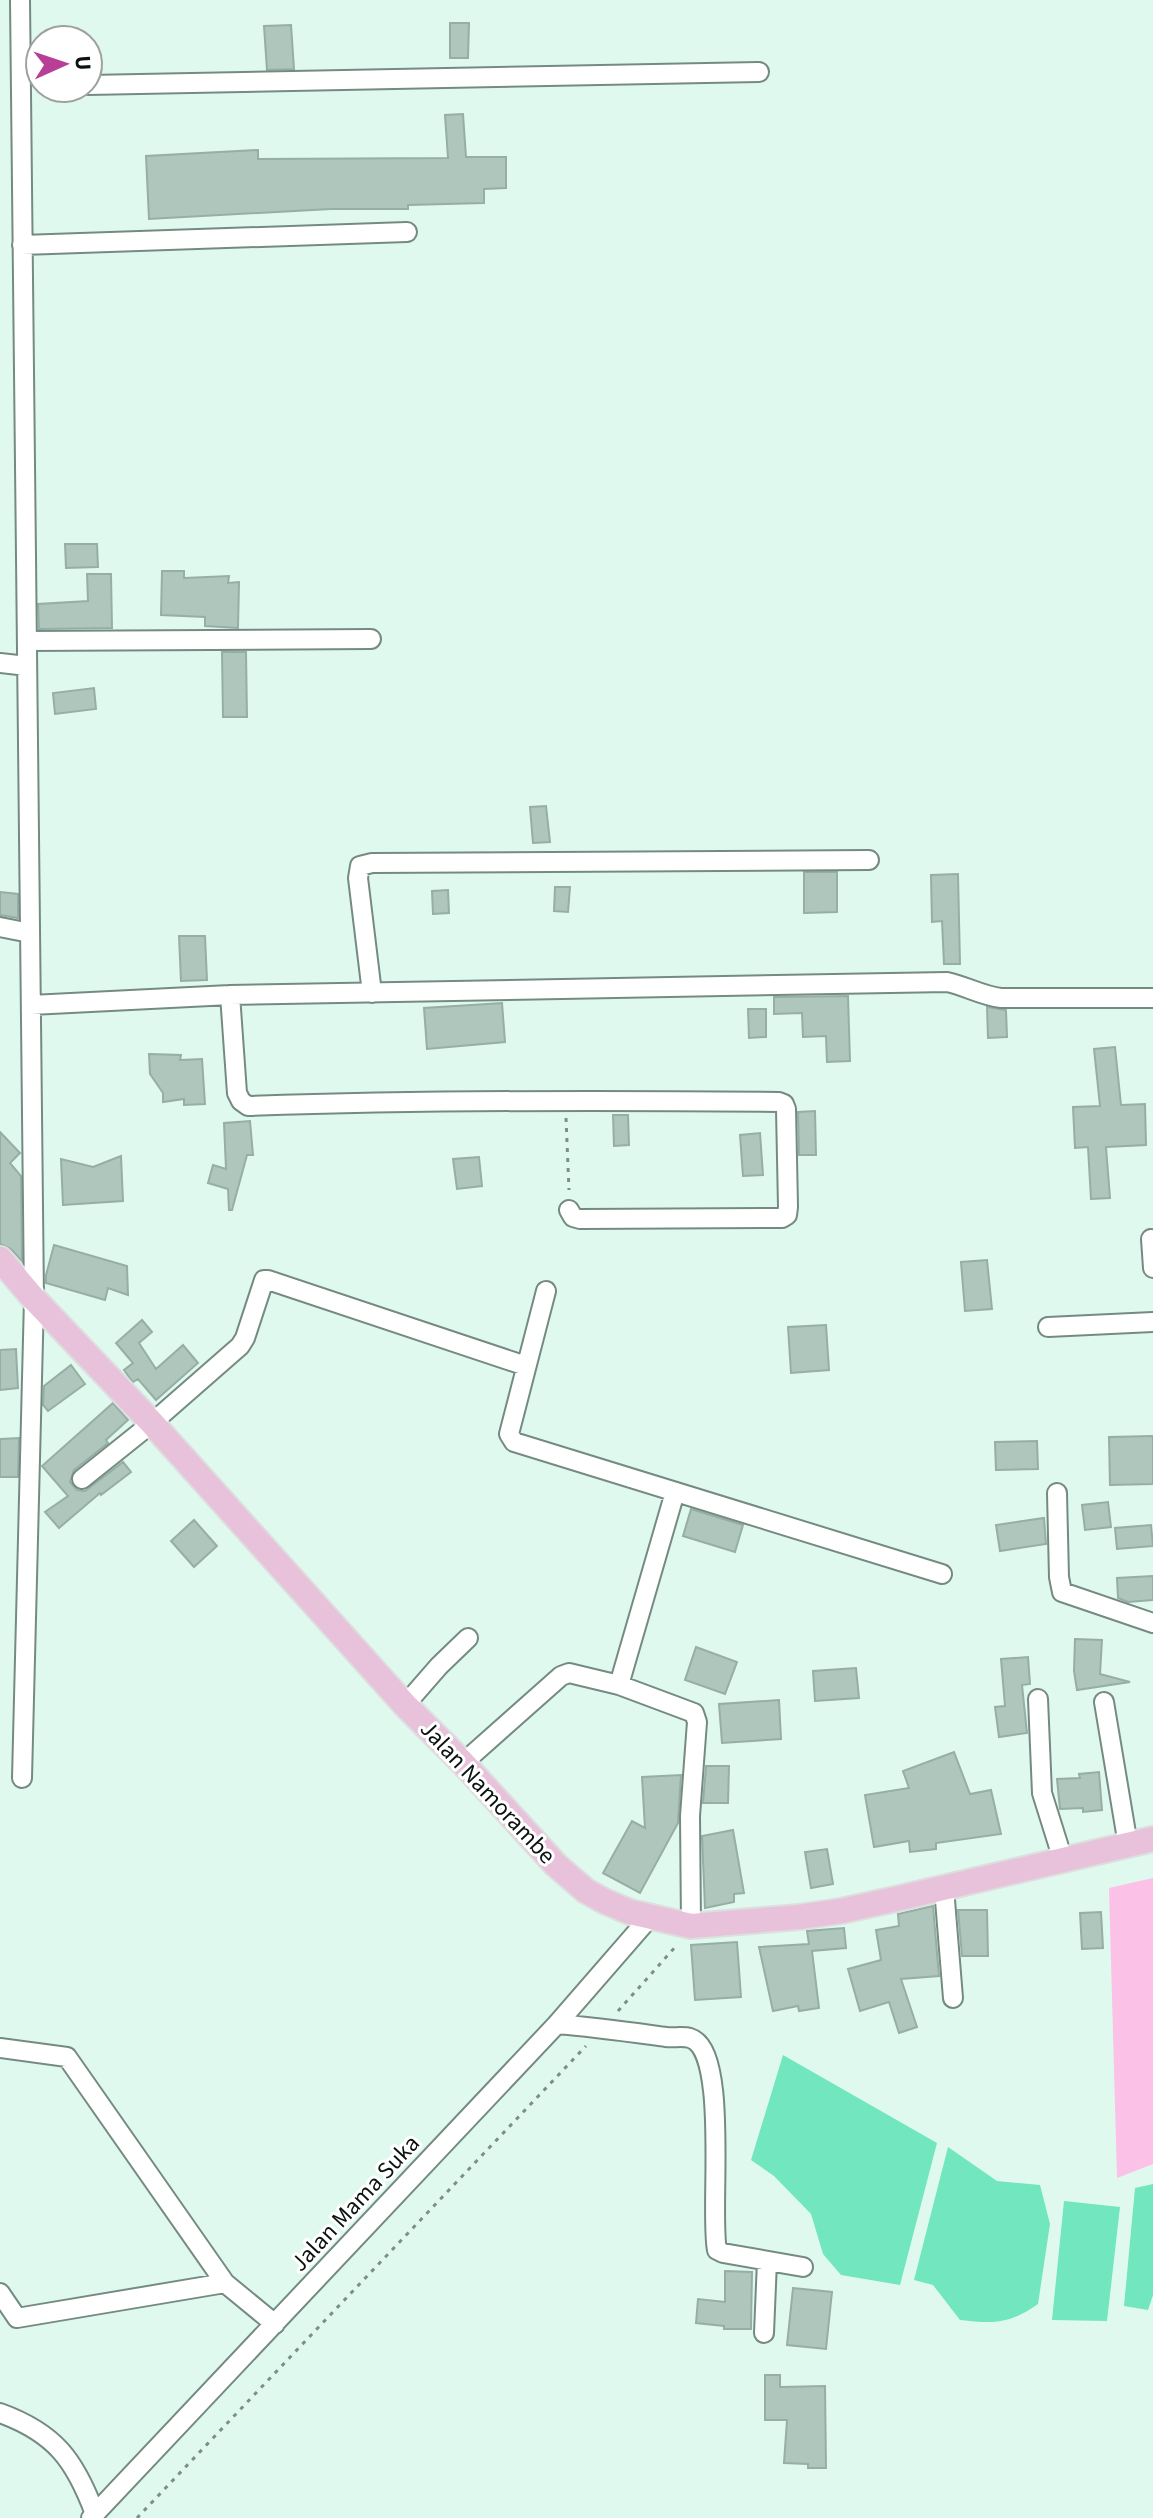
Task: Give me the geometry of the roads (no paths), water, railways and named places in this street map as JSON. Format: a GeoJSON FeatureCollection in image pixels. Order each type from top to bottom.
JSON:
{"type":"FeatureCollection","features":[{"type":"Feature","properties":{"kind":"main road","name":"Jalan Namorambe"},"geometry":{"type":"LineString","coordinates":[[0,1259],[405,1705],[556,1865],[586,1891],[630,1912],[691,1926],[799,1917],[841,1911],[1153,1839]]}},
{"type":"Feature","properties":{"kind":"street"},"geometry":{"type":"LineString","coordinates":[[20,0],[34,1299],[22,1778]]}},
{"type":"Feature","properties":{"kind":"street"},"geometry":{"type":"LineString","coordinates":[[104,85],[759,72]]}},
{"type":"Feature","properties":{"kind":"street"},"geometry":{"type":"LineString","coordinates":[[22,245],[407,232]]}},
{"type":"Feature","properties":{"kind":"street"},"geometry":{"type":"LineString","coordinates":[[27,641],[371,639]]}},
{"type":"Feature","properties":{"kind":"street"},"geometry":{"type":"LineString","coordinates":[[0,663],[27,666]]}},
{"type":"Feature","properties":{"kind":"street"},"geometry":{"type":"LineString","coordinates":[[372,993],[358,878],[360,866],[372,863],[869,860]]}},
{"type":"Feature","properties":{"kind":"street"},"geometry":{"type":"LineString","coordinates":[[0,927],[30,933]]}},
{"type":"Feature","properties":{"kind":"street"},"geometry":{"type":"LineString","coordinates":[[31,1005],[230,995],[947,982],[1001,998],[1153,998]]}},
{"type":"Feature","properties":{"kind":"street"},"geometry":{"type":"LineString","coordinates":[[230,995],[237,1093],[248,1106],[408,1100],[784,1104],[788,1207],[787,1215],[782,1218],[580,1219],[573,1217],[569,1210]]}},
{"type":"Feature","properties":{"kind":"street"},"geometry":{"type":"LineString","coordinates":[[1151,1239],[1153,1268]]}},
{"type":"Feature","properties":{"kind":"street"},"geometry":{"type":"LineString","coordinates":[[82,1479],[240,1346],[264,1280],[526,1366]]}},
{"type":"Feature","properties":{"kind":"street"},"geometry":{"type":"LineString","coordinates":[[546,1291],[509,1434],[514,1442],[942,1574]]}},
{"type":"Feature","properties":{"kind":"street"},"geometry":{"type":"LineString","coordinates":[[1048,1327],[1153,1322]]}},
{"type":"Feature","properties":{"kind":"street"},"geometry":{"type":"LineString","coordinates":[[619,1685],[675,1492]]}},
{"type":"Feature","properties":{"kind":"street"},"geometry":{"type":"LineString","coordinates":[[1057,1493],[1062,1592],[1153,1623]]}},
{"type":"Feature","properties":{"kind":"street"},"geometry":{"type":"LineString","coordinates":[[405,1705],[468,1638]]}},
{"type":"Feature","properties":{"kind":"street"},"geometry":{"type":"LineString","coordinates":[[463,1763],[561,1676],[569,1673],[619,1685],[694,1713],[690,1816],[691,1926]]}},
{"type":"Feature","properties":{"kind":"street"},"geometry":{"type":"LineString","coordinates":[[1038,1699],[1042,1793],[1063,1860]]}},
{"type":"Feature","properties":{"kind":"street"},"geometry":{"type":"LineString","coordinates":[[1104,1702],[1128,1845]]}},
{"type":"Feature","properties":{"kind":"street"},"geometry":{"type":"LineString","coordinates":[[944,1888],[953,1998]]}},
{"type":"Feature","properties":{"kind":"street","name":"Jalan Mama Suka"},"geometry":{"type":"LineString","coordinates":[[93,2516],[557,2024],[650,1917]]}},
{"type":"Feature","properties":{"kind":"street"},"geometry":{"type":"LineString","coordinates":[[557,2024],[604,2027],[689,2038],[697,2042],[703,2050],[715,2092],[717,2250],[803,2267]]}},
{"type":"Feature","properties":{"kind":"street"},"geometry":{"type":"LineString","coordinates":[[0,2048],[67,2057],[225,2283],[275,2324]]}},
{"type":"Feature","properties":{"kind":"street"},"geometry":{"type":"LineString","coordinates":[[764,2333],[767,2261]]}},
{"type":"Feature","properties":{"kind":"street"},"geometry":{"type":"LineString","coordinates":[[0,2293],[17,2318],[225,2283]]}},
{"type":"Feature","properties":{"kind":"street"},"geometry":{"type":"LineString","coordinates":[[0,2413],[37,2429],[64,2453],[82,2480],[93,2516]]}}]}
